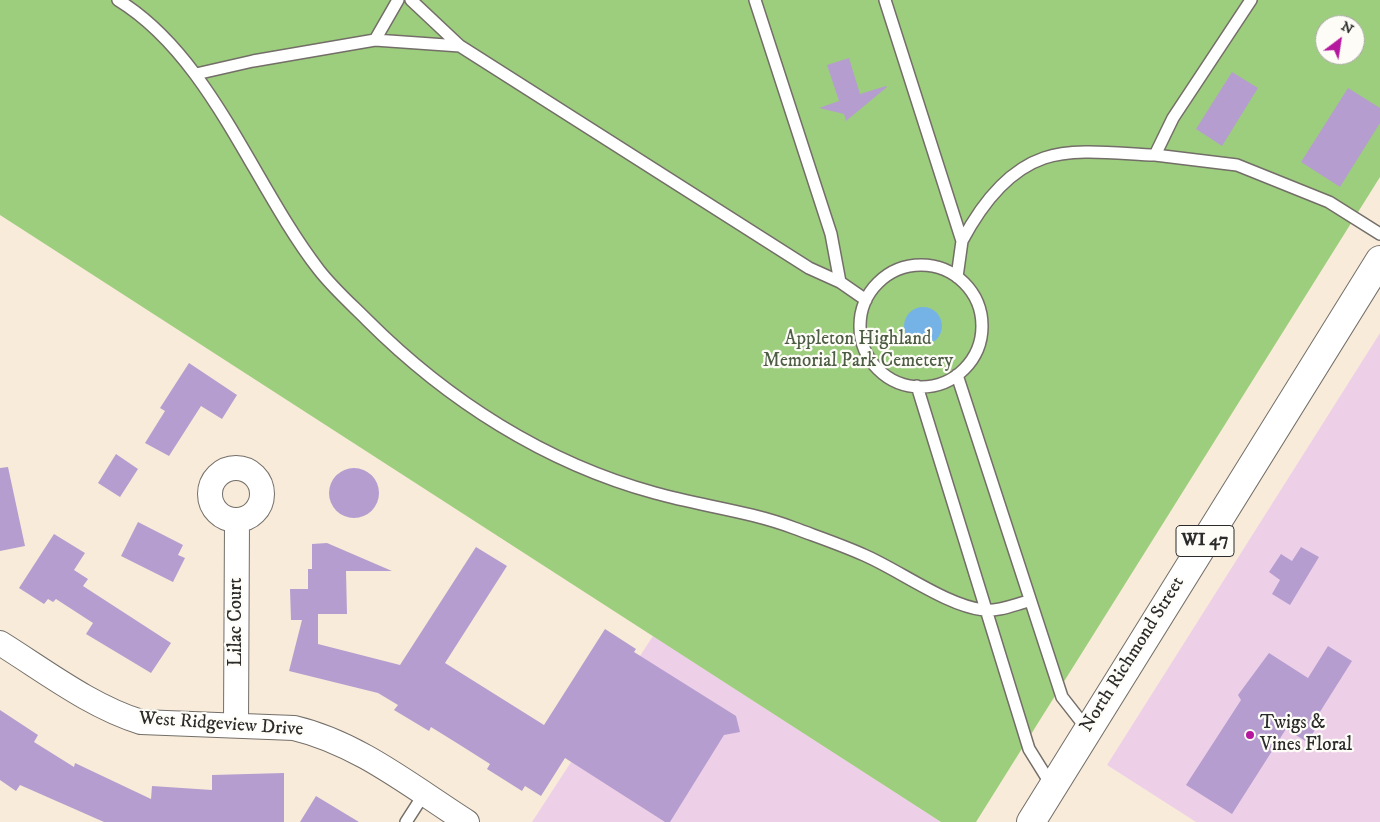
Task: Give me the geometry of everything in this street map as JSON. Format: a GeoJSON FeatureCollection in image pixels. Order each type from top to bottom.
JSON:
{"type":"FeatureCollection","features":[{"type":"Feature","properties":{"kind":"main road","name":"North Richmond Street"},"geometry":{"type":"LineString","coordinates":[[1031,822],[1380,260]]}},
{"type":"Feature","properties":{"kind":"street","name":"Lilac Court"},"geometry":{"type":"LineString","coordinates":[[236,724],[237,520]]}},
{"type":"Feature","properties":{"kind":"street","name":"West Ridgeview Drive"},"geometry":{"type":"LineString","coordinates":[[0,644],[94,702],[121,716],[141,722],[236,724],[294,728],[318,734],[342,744],[467,822]]}},
{"type":"Feature","properties":{"kind":"lane"},"geometry":{"type":"LineString","coordinates":[[118,0],[157,30],[196,74],[280,214],[320,271],[400,353],[465,404],[514,434],[567,462],[654,493],[769,518],[864,555],[958,603],[986,611],[1029,601]]}},
{"type":"Feature","properties":{"kind":"lane"},"geometry":{"type":"LineString","coordinates":[[376,40],[398,0]]}},
{"type":"Feature","properties":{"kind":"lane"},"geometry":{"type":"LineString","coordinates":[[411,0],[460,46],[809,268],[840,282],[866,300]]}},
{"type":"Feature","properties":{"kind":"lane"},"geometry":{"type":"LineString","coordinates":[[755,0],[830,234],[840,282]]}},
{"type":"Feature","properties":{"kind":"lane"},"geometry":{"type":"LineString","coordinates":[[885,0],[962,241]]}},
{"type":"Feature","properties":{"kind":"lane"},"geometry":{"type":"LineString","coordinates":[[1155,155],[1173,118],[1251,0]]}},
{"type":"Feature","properties":{"kind":"lane"},"geometry":{"type":"LineString","coordinates":[[196,74],[253,61],[376,40],[460,46]]}},
{"type":"Feature","properties":{"kind":"lane"},"geometry":{"type":"LineString","coordinates":[[957,277],[962,241],[975,216],[990,197],[1016,174],[1044,158],[1077,153],[1155,155],[1237,165],[1328,202],[1380,234]]}},
{"type":"Feature","properties":{"kind":"lane"},"geometry":{"type":"LineString","coordinates":[[924,265],[933,266],[957,277],[969,288],[977,302],[981,318],[981,334],[977,349],[969,363],[958,374],[945,382],[916,386],[889,377],[877,368],[868,356],[860,329],[866,300],[882,279],[906,267],[924,265]]}},
{"type":"Feature","properties":{"kind":"lane"},"geometry":{"type":"LineString","coordinates":[[958,374],[1029,601],[1062,697],[1087,729]]}},
{"type":"Feature","properties":{"kind":"lane"},"geometry":{"type":"LineString","coordinates":[[916,386],[1029,749],[1052,786]]}},
{"type":"Feature","properties":{"kind":"lane"},"geometry":{"type":"LineString","coordinates":[[406,822],[424,794]]}},
{"type":"Feature","properties":{"kind":"shaded area"},"geometry":{"type":"Polygon","coordinates":[[[1380,333],[1380,822],[1196,822],[1107,765],[1380,333]]]}},
{"type":"Feature","properties":{"kind":"shaded area"},"geometry":{"type":"Polygon","coordinates":[[[653,636],[941,822],[532,822],[653,636]]]}},
{"type":"Feature","properties":{"kind":"green space","name":"Appleton Highland Memorial Park Cemetery"},"geometry":{"type":"Polygon","coordinates":[[[0,0],[1380,0],[1380,177],[976,822],[941,822],[0,215],[0,0]]]}},
{"type":"Feature","properties":{"kind":"water"},"geometry":{"type":"Polygon","coordinates":[[[923,307],[930,308],[936,313],[941,319],[941,333],[936,339],[930,344],[923,345],[916,344],[910,339],[905,333],[904,326],[905,319],[910,313],[916,308],[923,307]]]}},
{"type":"Feature","properties":{"kind":"building"},"geometry":{"type":"Polygon","coordinates":[[[849,58],[860,94],[887,87],[846,121],[844,114],[819,108],[839,101],[827,65],[849,58]]]}},
{"type":"Feature","properties":{"kind":"building"},"geometry":{"type":"Polygon","coordinates":[[[1232,72],[1258,88],[1222,146],[1196,129],[1232,72]]]}},
{"type":"Feature","properties":{"kind":"building"},"geometry":{"type":"Polygon","coordinates":[[[1348,88],[1380,108],[1380,123],[1340,187],[1301,162],[1348,88]]]}},
{"type":"Feature","properties":{"kind":"building"},"geometry":{"type":"Polygon","coordinates":[[[189,363],[237,395],[222,419],[201,406],[169,456],[145,443],[165,411],[160,408],[189,363]]]}},
{"type":"Feature","properties":{"kind":"building"},"geometry":{"type":"Polygon","coordinates":[[[116,454],[138,469],[120,497],[98,483],[116,454]]]}},
{"type":"Feature","properties":{"kind":"building"},"geometry":{"type":"Polygon","coordinates":[[[8,467],[25,546],[0,551],[0,468],[8,467]]]}},
{"type":"Feature","properties":{"kind":"building"},"geometry":{"type":"Polygon","coordinates":[[[354,468],[372,475],[379,493],[372,511],[354,518],[336,511],[329,493],[336,475],[354,468]]]}},
{"type":"Feature","properties":{"kind":"building"},"geometry":{"type":"Polygon","coordinates":[[[138,522],[183,545],[178,555],[185,558],[173,582],[121,556],[138,522]]]}},
{"type":"Feature","properties":{"kind":"building"},"geometry":{"type":"Polygon","coordinates":[[[54,534],[85,553],[74,570],[88,579],[83,586],[171,643],[151,673],[86,634],[93,623],[56,599],[53,602],[48,599],[44,604],[19,588],[54,534]]]}},
{"type":"Feature","properties":{"kind":"building"},"geometry":{"type":"Polygon","coordinates":[[[327,543],[392,571],[346,571],[347,614],[318,614],[318,644],[400,665],[476,547],[507,566],[445,663],[544,725],[605,629],[636,649],[634,652],[736,716],[740,732],[724,735],[670,822],[665,822],[565,758],[541,796],[525,786],[522,791],[487,769],[490,764],[460,745],[431,727],[429,731],[394,710],[398,705],[378,693],[289,671],[302,620],[291,620],[290,589],[308,589],[308,569],[312,569],[312,544],[327,543]]]}},
{"type":"Feature","properties":{"kind":"building"},"geometry":{"type":"Polygon","coordinates":[[[1301,547],[1319,557],[1290,605],[1272,594],[1280,580],[1269,572],[1281,554],[1292,561],[1301,547]]]}},
{"type":"Feature","properties":{"kind":"building","name":"Twigs & Vines Floral"},"geometry":{"type":"Polygon","coordinates":[[[1328,646],[1352,661],[1318,715],[1323,718],[1307,742],[1286,729],[1232,814],[1186,785],[1241,700],[1238,695],[1269,653],[1308,678],[1328,646]]]}},
{"type":"Feature","properties":{"kind":"building"},"geometry":{"type":"Polygon","coordinates":[[[0,710],[38,735],[34,742],[74,767],[75,763],[151,799],[152,786],[212,790],[212,775],[284,773],[284,822],[104,822],[20,785],[16,791],[0,780],[0,710]]]}},
{"type":"Feature","properties":{"kind":"building"},"geometry":{"type":"Polygon","coordinates":[[[316,796],[359,822],[300,822],[316,796]]]}},
{"type":"Feature","properties":{"kind":"place","name":"Twigs & Vines Floral"},"geometry":{"type":"Point","coordinates":[1250,735]}}]}
